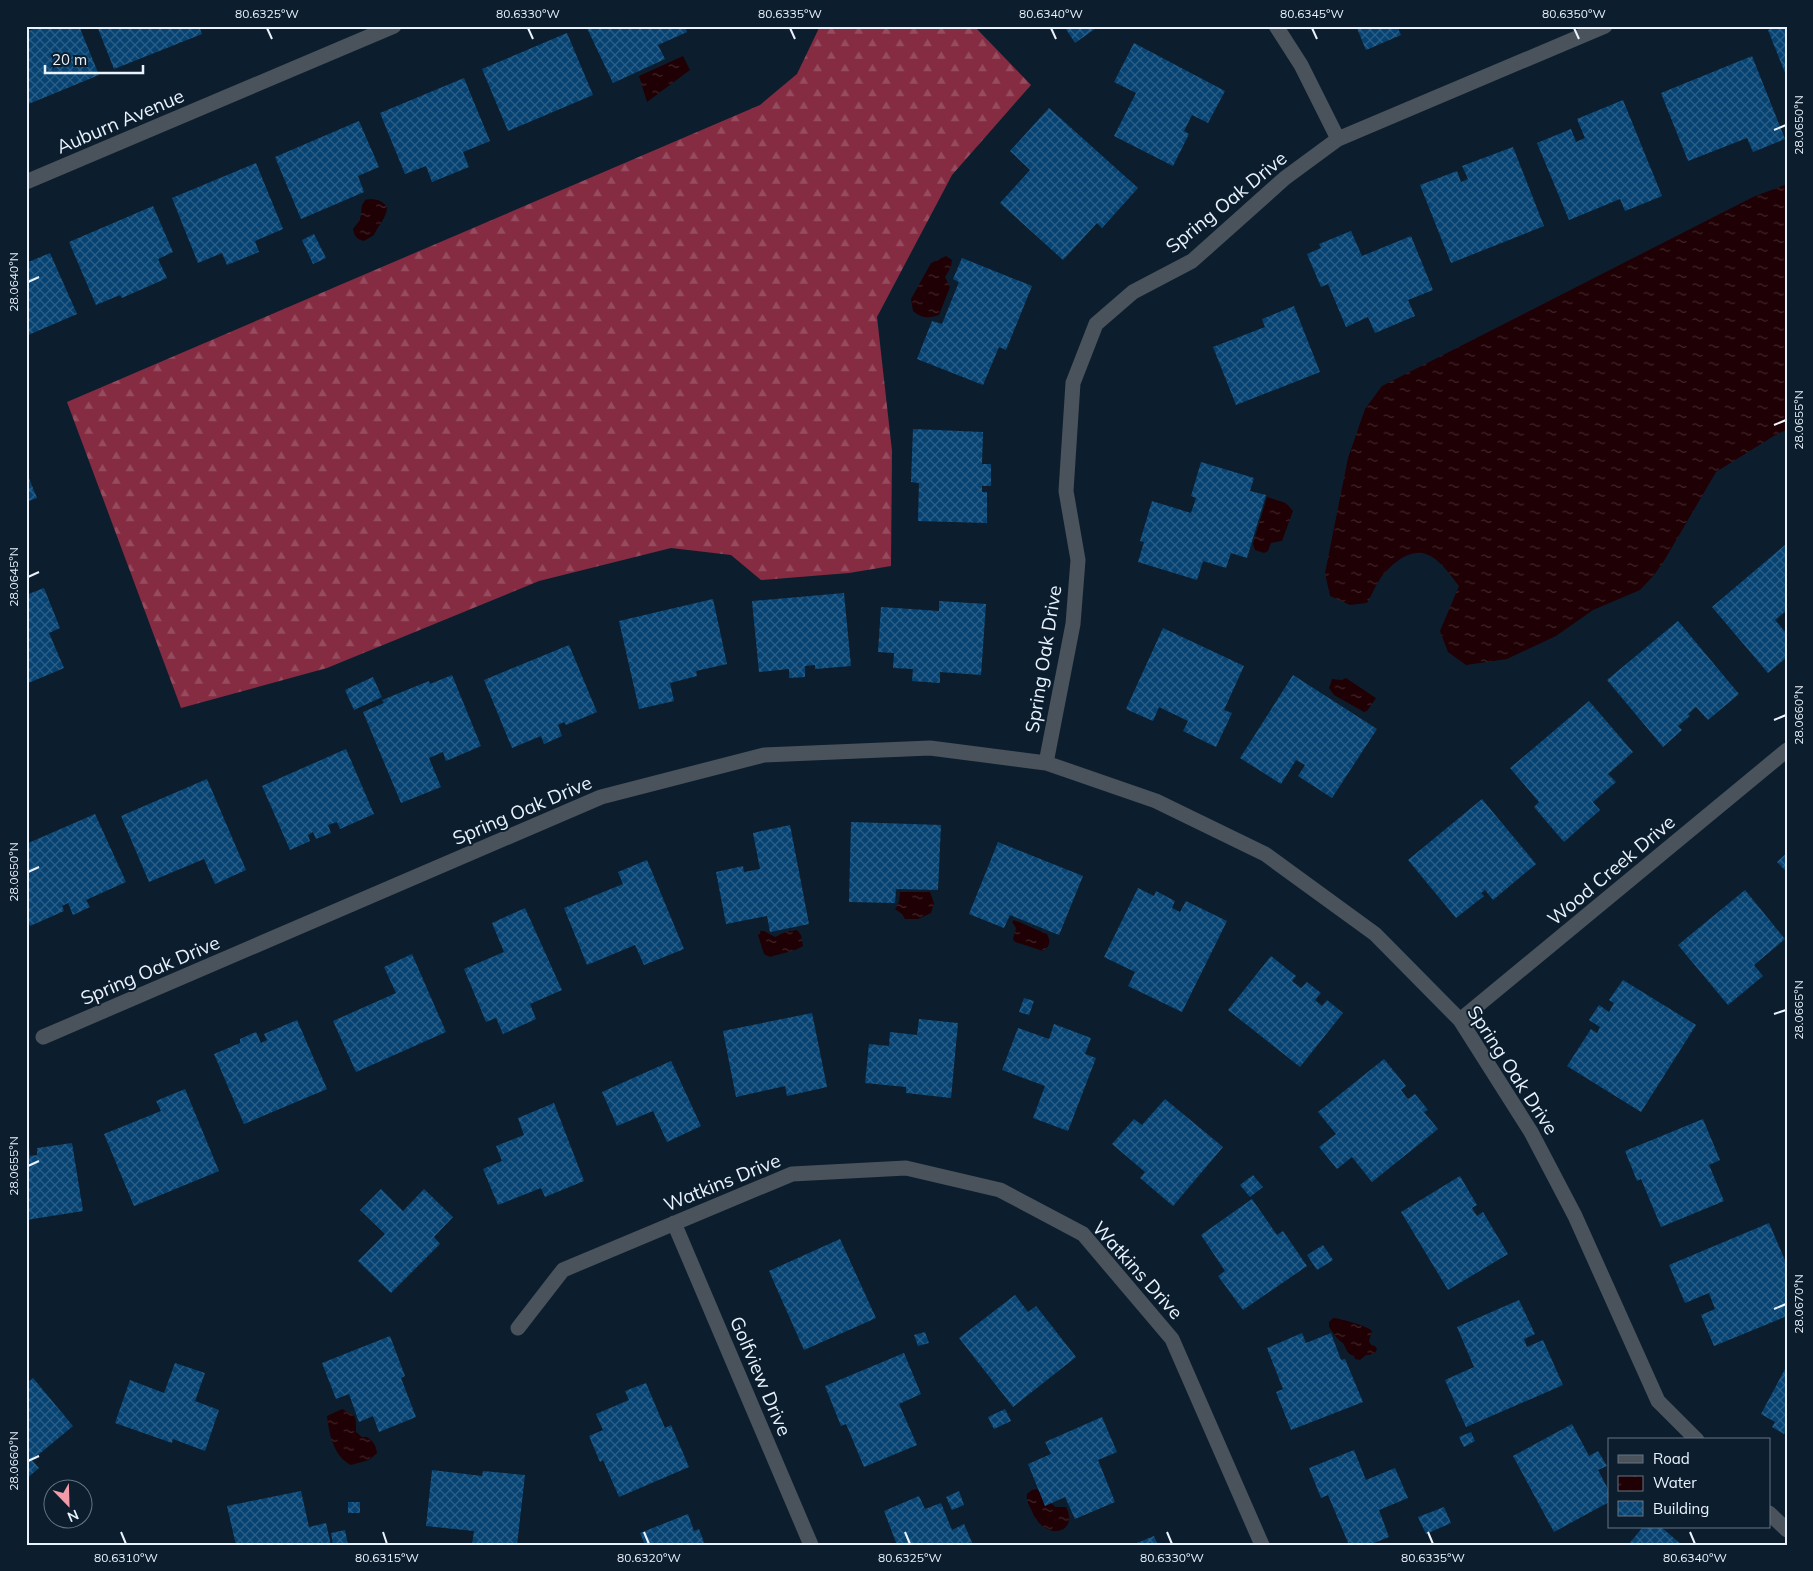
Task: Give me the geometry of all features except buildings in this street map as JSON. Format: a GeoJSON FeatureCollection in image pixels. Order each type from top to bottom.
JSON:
{"type":"FeatureCollection","features":[{"type":"Feature","properties":{"kind":"street","name":"Auburn Avenue"},"geometry":{"type":"LineString","coordinates":[[26,182],[394,26]]}},
{"type":"Feature","properties":{"kind":"street"},"geometry":{"type":"LineString","coordinates":[[1276,26],[1301,65],[1338,139]]}},
{"type":"Feature","properties":{"kind":"street","name":"Spring Oak Drive"},"geometry":{"type":"LineString","coordinates":[[1046,763],[1073,624],[1078,560],[1066,491],[1073,383],[1096,324],[1133,292],[1192,260],[1285,178],[1338,139],[1605,26]]}},
{"type":"Feature","properties":{"kind":"street","name":"Spring Oak Drive"},"geometry":{"type":"LineString","coordinates":[[43,1037],[601,797],[764,755],[930,748],[1046,763],[1156,800],[1265,854],[1375,934],[1460,1020],[1530,1129],[1564,1193],[1658,1401],[1695,1438]]}},
{"type":"Feature","properties":{"kind":"street","name":"Wood Creek Drive"},"geometry":{"type":"LineString","coordinates":[[1460,1020],[1787,750]]}},
{"type":"Feature","properties":{"kind":"street","name":"Watkins Drive"},"geometry":{"type":"LineString","coordinates":[[518,1328],[563,1270],[792,1174],[906,1168],[1000,1190],[1083,1234],[1172,1339],[1262,1545]]}},
{"type":"Feature","properties":{"kind":"street","name":"Golfview Drive"},"geometry":{"type":"LineString","coordinates":[[674,1222],[811,1545]]}},
{"type":"Feature","properties":{"kind":"street"},"geometry":{"type":"LineString","coordinates":[[1770,1514],[1787,1530]]}},
{"type":"Feature","properties":{"kind":"green space"},"geometry":{"type":"Polygon","coordinates":[[[820,26],[974,26],[1031,85],[952,175],[877,317],[892,451],[891,566],[849,573],[761,580],[731,555],[671,548],[539,581],[327,668],[181,708],[67,402],[760,105],[797,74],[820,26]]]}},
{"type":"Feature","properties":{"kind":"water"},"geometry":{"type":"Polygon","coordinates":[[[683,56],[690,70],[647,102],[639,76],[683,56]]]}},
{"type":"Feature","properties":{"kind":"water"},"geometry":{"type":"Polygon","coordinates":[[[1787,184],[1787,430],[1777,434],[1716,472],[1664,561],[1640,590],[1593,610],[1556,636],[1507,659],[1466,665],[1448,652],[1440,631],[1459,586],[1431,556],[1420,553],[1400,559],[1380,579],[1367,603],[1350,605],[1330,596],[1325,573],[1348,458],[1365,409],[1382,386],[1753,197],[1787,184]]]}},
{"type":"Feature","properties":{"kind":"water"},"geometry":{"type":"Polygon","coordinates":[[[366,199],[382,202],[387,207],[387,211],[374,235],[364,241],[356,237],[353,229],[360,220],[362,205],[366,199]]]}},
{"type":"Feature","properties":{"kind":"water"},"geometry":{"type":"Polygon","coordinates":[[[946,256],[952,260],[951,267],[945,277],[950,287],[939,315],[925,317],[919,315],[913,311],[911,299],[931,263],[946,256]]]}},
{"type":"Feature","properties":{"kind":"water"},"geometry":{"type":"Polygon","coordinates":[[[1267,497],[1286,503],[1293,511],[1282,541],[1271,543],[1268,551],[1264,553],[1255,550],[1253,544],[1267,497]]]}},
{"type":"Feature","properties":{"kind":"water"},"geometry":{"type":"Polygon","coordinates":[[[1346,678],[1376,698],[1367,711],[1364,712],[1334,695],[1329,688],[1332,679],[1342,680],[1346,678]]]}},
{"type":"Feature","properties":{"kind":"water"},"geometry":{"type":"Polygon","coordinates":[[[900,892],[930,892],[934,903],[931,913],[918,919],[905,919],[895,909],[899,902],[900,892]]]}},
{"type":"Feature","properties":{"kind":"water"},"geometry":{"type":"Polygon","coordinates":[[[1014,920],[1047,934],[1049,944],[1047,947],[1043,951],[1015,942],[1013,939],[1016,928],[1012,922],[1014,920]]]}},
{"type":"Feature","properties":{"kind":"water"},"geometry":{"type":"Polygon","coordinates":[[[797,930],[801,935],[803,946],[770,957],[764,954],[758,935],[760,931],[775,937],[785,932],[797,930]]]}},
{"type":"Feature","properties":{"kind":"water"},"geometry":{"type":"Polygon","coordinates":[[[1333,1318],[1359,1325],[1372,1331],[1369,1341],[1377,1349],[1375,1353],[1366,1355],[1360,1360],[1355,1359],[1354,1356],[1348,1353],[1343,1343],[1329,1327],[1329,1322],[1333,1318]]]}},
{"type":"Feature","properties":{"kind":"water"},"geometry":{"type":"Polygon","coordinates":[[[342,1409],[355,1417],[356,1432],[362,1437],[369,1438],[375,1446],[377,1453],[369,1460],[351,1465],[336,1451],[329,1430],[327,1416],[342,1409]]]}},
{"type":"Feature","properties":{"kind":"water"},"geometry":{"type":"Polygon","coordinates":[[[1037,1489],[1055,1507],[1066,1507],[1069,1516],[1068,1523],[1064,1528],[1058,1531],[1051,1530],[1044,1527],[1037,1520],[1028,1504],[1027,1494],[1037,1489]]]}}]}
